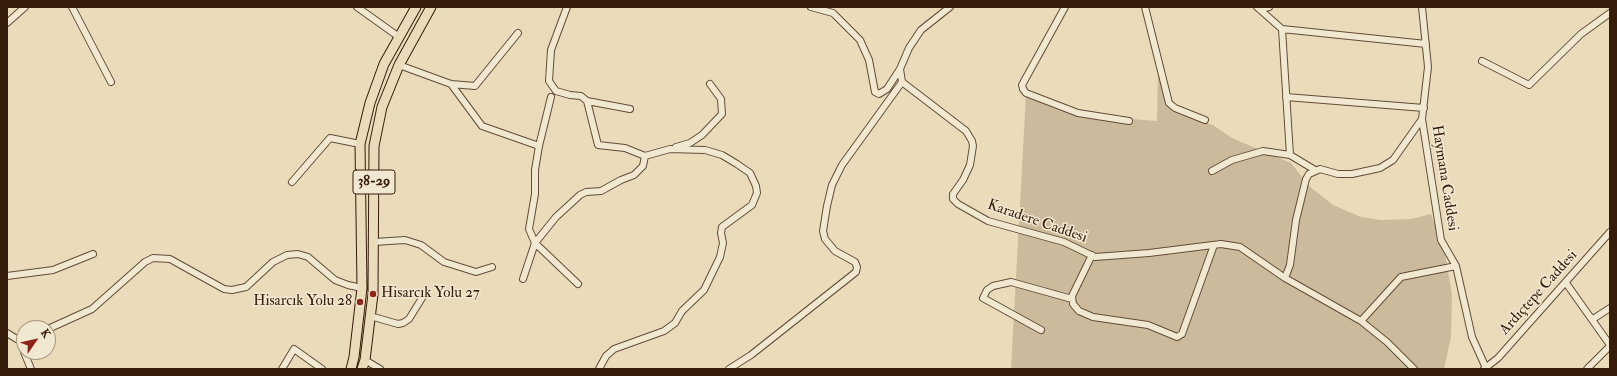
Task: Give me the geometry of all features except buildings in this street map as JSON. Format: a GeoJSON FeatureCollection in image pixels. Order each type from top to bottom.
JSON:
{"type":"FeatureCollection","features":[{"type":"Feature","properties":{"kind":"highway","name":"38-29"},"geometry":{"type":"LineString","coordinates":[[351,369],[354,357],[362,288],[360,144],[370,103],[384,64],[416,7]]}},
{"type":"Feature","properties":{"kind":"highway","name":"38-29"},"geometry":{"type":"LineString","coordinates":[[364,364],[373,294],[374,146],[382,107],[399,65],[431,7]]}},
{"type":"Feature","properties":{"kind":"street"},"geometry":{"type":"LineString","coordinates":[[7,23],[24,7]]}},
{"type":"Feature","properties":{"kind":"street"},"geometry":{"type":"LineString","coordinates":[[72,7],[111,82]]}},
{"type":"Feature","properties":{"kind":"street"},"geometry":{"type":"LineString","coordinates":[[357,7],[399,37]]}},
{"type":"Feature","properties":{"kind":"street"},"geometry":{"type":"LineString","coordinates":[[567,7],[551,50],[549,80],[556,91],[581,96],[587,101],[630,109]]}},
{"type":"Feature","properties":{"kind":"street"},"geometry":{"type":"LineString","coordinates":[[811,7],[833,13],[860,40],[869,60],[876,94],[880,94],[887,89],[900,70],[909,48],[921,30],[950,7]]}},
{"type":"Feature","properties":{"kind":"street"},"geometry":{"type":"LineString","coordinates":[[1065,7],[1022,85],[1023,89],[1026,93],[1078,113],[1129,121]]}},
{"type":"Feature","properties":{"kind":"street"},"geometry":{"type":"LineString","coordinates":[[1145,7],[1169,103],[1175,108],[1206,120]]}},
{"type":"Feature","properties":{"kind":"street"},"geometry":{"type":"LineString","coordinates":[[1259,8],[1269,7]]}},
{"type":"Feature","properties":{"kind":"street","name":"Haymana Caddesi"},"geometry":{"type":"LineString","coordinates":[[1422,7],[1428,67],[1422,119],[1441,240],[1456,266],[1472,337],[1485,368]]}},
{"type":"Feature","properties":{"kind":"street"},"geometry":{"type":"LineString","coordinates":[[1259,8],[1282,29],[1426,44]]}},
{"type":"Feature","properties":{"kind":"street"},"geometry":{"type":"LineString","coordinates":[[1482,61],[1529,85],[1581,34],[1610,13]]}},
{"type":"Feature","properties":{"kind":"street"},"geometry":{"type":"LineString","coordinates":[[1282,29],[1290,155]]}},
{"type":"Feature","properties":{"kind":"street"},"geometry":{"type":"LineString","coordinates":[[399,65],[451,84],[475,86],[518,33]]}},
{"type":"Feature","properties":{"kind":"street"},"geometry":{"type":"LineString","coordinates":[[729,369],[751,355],[856,272],[857,267],[855,262],[834,251],[825,239],[823,231],[826,206],[832,185],[842,165],[902,82],[900,70]]}},
{"type":"Feature","properties":{"kind":"street","name":"Karadere Caddesi"},"geometry":{"type":"LineString","coordinates":[[902,82],[966,131],[972,141],[973,146],[970,165],[963,180],[953,194],[956,202],[988,221],[1064,242],[1094,257],[1149,253],[1221,244],[1240,247],[1285,278],[1361,322],[1386,342],[1411,368]]}},
{"type":"Feature","properties":{"kind":"street"},"geometry":{"type":"LineString","coordinates":[[451,84],[482,126],[539,146]]}},
{"type":"Feature","properties":{"kind":"street"},"geometry":{"type":"LineString","coordinates":[[587,101],[598,145],[625,148],[645,156],[690,143],[702,136],[720,118],[723,110],[721,99],[710,84]]}},
{"type":"Feature","properties":{"kind":"street"},"geometry":{"type":"LineString","coordinates":[[551,97],[539,146],[535,170],[535,194],[529,229],[535,243],[578,284]]}},
{"type":"Feature","properties":{"kind":"street"},"geometry":{"type":"LineString","coordinates":[[1286,97],[1424,108]]}},
{"type":"Feature","properties":{"kind":"street"},"geometry":{"type":"LineString","coordinates":[[1212,171],[1232,160],[1263,151],[1290,155],[1315,170],[1326,169],[1338,174],[1352,174],[1380,168],[1393,160],[1422,119]]}},
{"type":"Feature","properties":{"kind":"street"},"geometry":{"type":"LineString","coordinates":[[292,182],[330,138],[360,144]]}},
{"type":"Feature","properties":{"kind":"street"},"geometry":{"type":"LineString","coordinates":[[599,369],[606,356],[614,350],[664,331],[675,323],[682,311],[692,303],[708,283],[722,250],[722,227],[752,205],[755,200],[756,186],[750,173],[722,155],[705,150],[670,149]]}},
{"type":"Feature","properties":{"kind":"street"},"geometry":{"type":"LineString","coordinates":[[523,279],[535,243],[556,217],[580,195],[586,192],[601,191],[634,175],[642,166],[645,156]]}},
{"type":"Feature","properties":{"kind":"street"},"geometry":{"type":"LineString","coordinates":[[1285,278],[1290,265],[1296,220],[1306,179],[1315,170]]}},
{"type":"Feature","properties":{"kind":"street","name":"Ardıçtepe Caddesi"},"geometry":{"type":"LineString","coordinates":[[1485,368],[1498,358],[1610,232]]}},
{"type":"Feature","properties":{"kind":"street"},"geometry":{"type":"LineString","coordinates":[[374,242],[405,240],[421,245],[444,262],[476,272],[492,267]]}},
{"type":"Feature","properties":{"kind":"street"},"geometry":{"type":"LineString","coordinates":[[1092,255],[1072,298],[1079,311],[1093,318],[1148,325],[1175,337],[1179,337],[1182,334],[1214,245]]}},
{"type":"Feature","properties":{"kind":"street"},"geometry":{"type":"LineString","coordinates":[[7,276],[53,270],[93,254]]}},
{"type":"Feature","properties":{"kind":"street"},"geometry":{"type":"LineString","coordinates":[[56,325],[92,308],[145,262],[153,258],[170,259],[224,289],[232,290],[246,287],[273,262],[287,255],[298,254],[308,256],[335,280],[362,288]]}},
{"type":"Feature","properties":{"kind":"street"},"geometry":{"type":"LineString","coordinates":[[1361,322],[1401,278],[1456,266]]}},
{"type":"Feature","properties":{"kind":"street"},"geometry":{"type":"LineString","coordinates":[[1041,330],[983,298],[987,290],[993,286],[1011,282],[1072,298]]}},
{"type":"Feature","properties":{"kind":"street"},"geometry":{"type":"LineString","coordinates":[[1566,283],[1610,345],[1587,369]]}},
{"type":"Feature","properties":{"kind":"street"},"geometry":{"type":"LineString","coordinates":[[370,316],[398,324],[403,323],[410,319],[422,298]]}},
{"type":"Feature","properties":{"kind":"street"},"geometry":{"type":"LineString","coordinates":[[1593,319],[1610,308]]}},
{"type":"Feature","properties":{"kind":"street"},"geometry":{"type":"LineString","coordinates":[[7,333],[16,338]]}},
{"type":"Feature","properties":{"kind":"street"},"geometry":{"type":"LineString","coordinates":[[282,369],[294,349],[322,369]]}},
{"type":"Feature","properties":{"kind":"street"},"geometry":{"type":"LineString","coordinates":[[364,364],[380,369]]}},
{"type":"Feature","properties":{"kind":"shaded area"},"geometry":{"type":"Polygon","coordinates":[[[1158,68],[1174,109],[1179,114],[1213,125],[1232,138],[1291,163],[1309,186],[1333,205],[1361,217],[1380,220],[1411,219],[1431,214],[1445,254],[1452,295],[1451,337],[1444,369],[1011,369],[1026,94],[1070,114],[1157,121],[1158,68]]]}},
{"type":"Feature","properties":{"kind":"place","name":"Hisarcık Yolu 27"},"geometry":{"type":"Point","coordinates":[373,294]}},
{"type":"Feature","properties":{"kind":"place","name":"Hisarcık Yolu 28"},"geometry":{"type":"Point","coordinates":[360,302]}}]}
